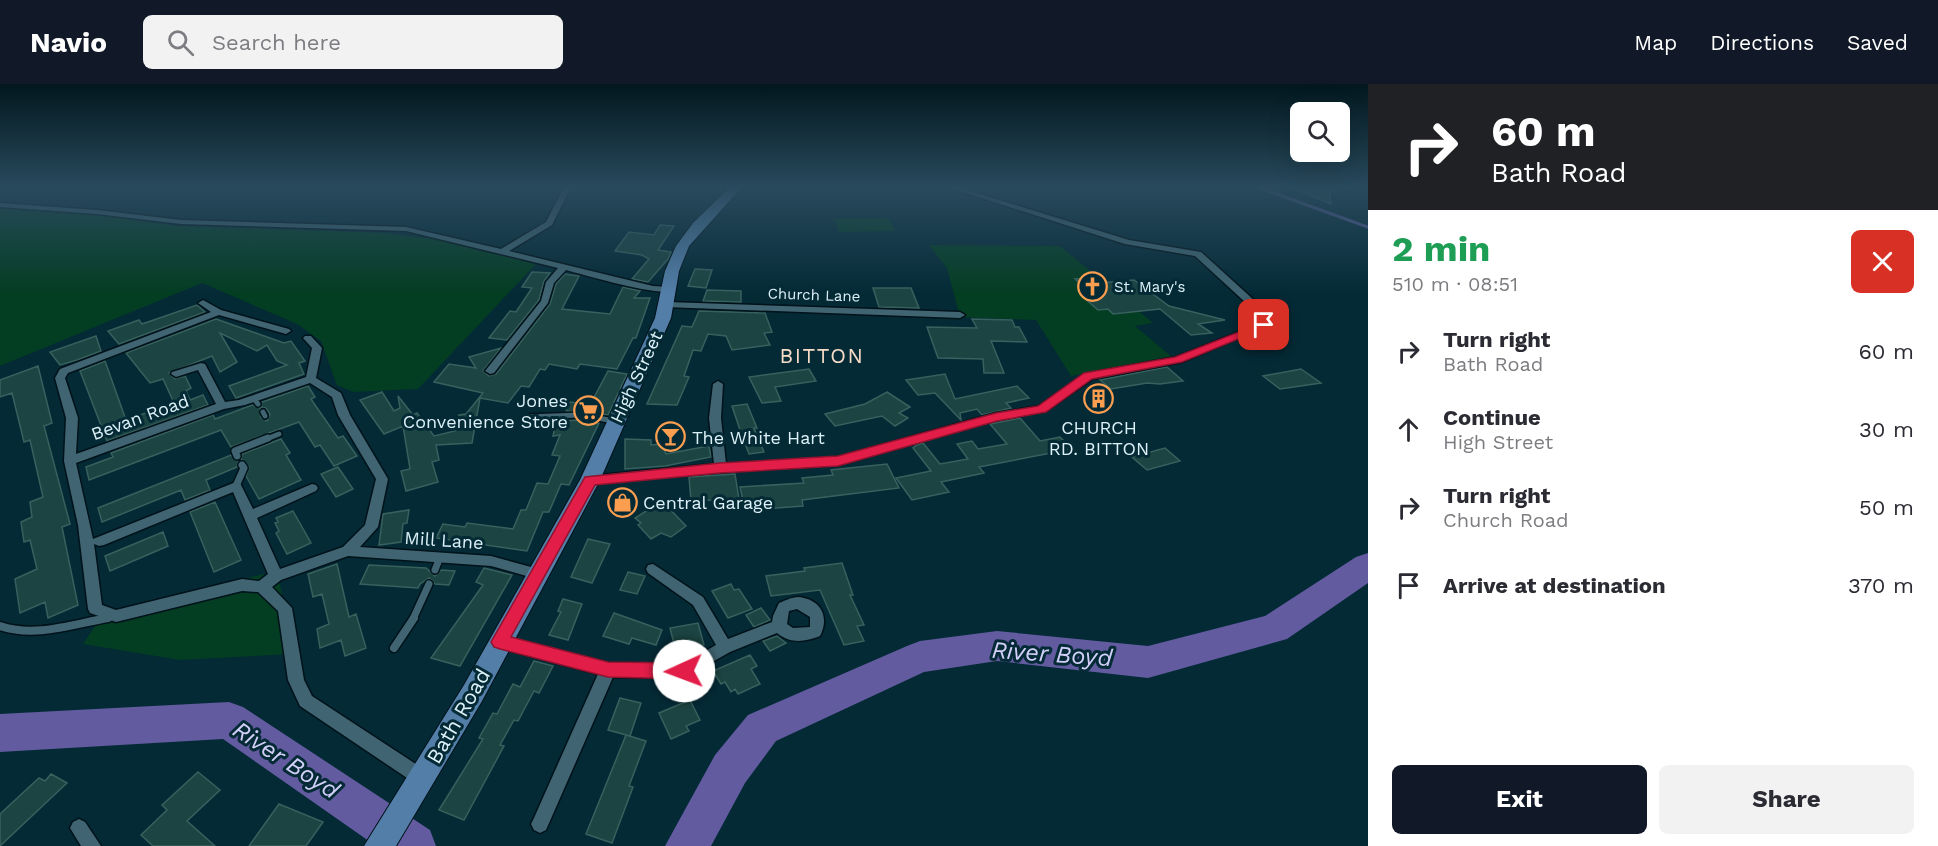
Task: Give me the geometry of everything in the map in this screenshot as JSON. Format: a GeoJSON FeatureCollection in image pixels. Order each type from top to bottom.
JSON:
{"type":"FeatureCollection","features":[{"type":"Feature","properties":{"kind":"main road","name":"High Street"},"geometry":{"type":"LineString","coordinates":[[537,574],[590,480],[669,298],[672,272],[683,246],[701,223]]}},
{"type":"Feature","properties":{"kind":"main road","name":"Bath Road"},"geometry":{"type":"LineString","coordinates":[[379,846],[417,786],[537,574]]}},
{"type":"Feature","properties":{"kind":"street","name":"Church Lane"},"geometry":{"type":"LineString","coordinates":[[197,223],[406,230],[565,266],[644,287],[669,298],[960,315]]}},
{"type":"Feature","properties":{"kind":"street"},"geometry":{"type":"LineString","coordinates":[[503,251],[549,223]]}},
{"type":"Feature","properties":{"kind":"street"},"geometry":{"type":"LineString","coordinates":[[590,480],[720,468],[838,461],[996,417],[1042,409],[1089,376],[1178,360],[1264,325],[1263,313],[1198,254],[1128,242],[1065,223]]}},
{"type":"Feature","properties":{"kind":"street"},"geometry":{"type":"LineString","coordinates":[[490,371],[545,301],[550,282],[565,266]]}},
{"type":"Feature","properties":{"kind":"street"},"geometry":{"type":"LineString","coordinates":[[202,303],[218,312],[286,332]]}},
{"type":"Feature","properties":{"kind":"street"},"geometry":{"type":"LineString","coordinates":[[218,312],[64,371],[60,378],[72,418],[70,461],[85,525],[95,609],[116,616],[242,585],[262,587],[285,608],[296,680],[306,701],[417,786]]}},
{"type":"Feature","properties":{"kind":"street"},"geometry":{"type":"LineString","coordinates":[[308,338],[317,348],[311,378]]}},
{"type":"Feature","properties":{"kind":"street","name":"Bevan Road"},"geometry":{"type":"LineString","coordinates":[[176,374],[201,366],[222,406]]}},
{"type":"Feature","properties":{"kind":"street","name":"Bevan Road"},"geometry":{"type":"LineString","coordinates":[[70,461],[222,406],[256,401],[311,378]]}},
{"type":"Feature","properties":{"kind":"street","name":"Mill Lane"},"geometry":{"type":"LineString","coordinates":[[262,587],[276,576],[348,551],[371,527],[382,479],[344,414],[337,394],[311,378]]}},
{"type":"Feature","properties":{"kind":"street"},"geometry":{"type":"LineString","coordinates":[[718,384],[715,418],[720,468]]}},
{"type":"Feature","properties":{"kind":"street"},"geometry":{"type":"LineString","coordinates":[[99,541],[236,486],[276,576]]}},
{"type":"Feature","properties":{"kind":"street"},"geometry":{"type":"LineString","coordinates":[[249,516],[312,488]]}},
{"type":"Feature","properties":{"kind":"street","name":"Mill Lane"},"geometry":{"type":"LineString","coordinates":[[348,551],[437,564],[491,561],[537,574]]}},
{"type":"Feature","properties":{"kind":"street"},"geometry":{"type":"LineString","coordinates":[[653,569],[698,601],[725,647]]}},
{"type":"Feature","properties":{"kind":"street"},"geometry":{"type":"LineString","coordinates":[[500,642],[608,670],[684,671],[725,647],[780,625]]}},
{"type":"Feature","properties":{"kind":"street"},"geometry":{"type":"LineString","coordinates":[[540,824],[608,670]]}},
{"type":"Feature","properties":{"kind":"street"},"geometry":{"type":"LineString","coordinates":[[79,828],[92,846]]}},
{"type":"Feature","properties":{"kind":"lane"},"geometry":{"type":"LineString","coordinates":[[527,417],[579,416],[616,421]]}},
{"type":"Feature","properties":{"kind":"lane"},"geometry":{"type":"LineString","coordinates":[[237,456],[235,451],[279,434]]}},
{"type":"Feature","properties":{"kind":"lane"},"geometry":{"type":"LineString","coordinates":[[236,486],[244,468],[242,465]]}},
{"type":"Feature","properties":{"kind":"lane"},"geometry":{"type":"LineString","coordinates":[[394,648],[418,611],[429,584]]}},
{"type":"Feature","properties":{"kind":"lane"},"geometry":{"type":"LineString","coordinates":[[0,626],[10,631],[29,632],[116,616]]}},
{"type":"Feature","properties":{"kind":"green space"},"geometry":{"type":"Polygon","coordinates":[[[0,223],[153,223],[177,226],[384,233],[441,240],[536,264],[418,389],[353,392],[337,385],[321,341],[297,324],[202,283],[0,366],[0,223]]]}},
{"type":"Feature","properties":{"kind":"green space"},"geometry":{"type":"Polygon","coordinates":[[[835,223],[891,223],[895,231],[839,232],[835,223]]]}},
{"type":"Feature","properties":{"kind":"green space"},"geometry":{"type":"Polygon","coordinates":[[[929,245],[1060,246],[1153,323],[1135,326],[1172,357],[1071,376],[1036,320],[960,317],[947,268],[929,245]]]}},
{"type":"Feature","properties":{"kind":"green space"},"geometry":{"type":"Polygon","coordinates":[[[263,574],[280,584],[291,654],[180,660],[83,644],[101,617],[263,574]]]}},
{"type":"Feature","properties":{"kind":"building"},"geometry":{"type":"Polygon","coordinates":[[[660,225],[674,226],[658,250],[671,252],[668,259],[648,282],[632,279],[649,259],[642,255],[615,251],[629,232],[654,235],[660,225]]]}},
{"type":"Feature","properties":{"kind":"building"},"geometry":{"type":"Polygon","coordinates":[[[695,269],[712,270],[706,288],[688,286],[695,269]]]}},
{"type":"Feature","properties":{"kind":"building"},"geometry":{"type":"Polygon","coordinates":[[[532,272],[550,273],[544,281],[539,300],[507,340],[489,338],[510,311],[516,312],[532,288],[522,287],[532,272]]]}},
{"type":"Feature","properties":{"kind":"building"},"geometry":{"type":"Polygon","coordinates":[[[565,274],[579,276],[562,309],[610,314],[623,287],[640,291],[634,298],[650,298],[636,338],[633,338],[617,369],[580,364],[577,369],[549,364],[545,370],[540,369],[529,387],[521,386],[508,403],[480,398],[472,443],[436,445],[439,460],[432,462],[438,482],[406,491],[401,471],[410,469],[403,426],[384,434],[360,400],[382,392],[394,411],[400,408],[398,396],[413,415],[417,413],[434,436],[455,431],[459,415],[466,414],[483,393],[434,382],[449,364],[476,368],[469,357],[501,348],[483,371],[489,376],[496,374],[550,304],[556,284],[565,274]]]}},
{"type":"Feature","properties":{"kind":"building"},"geometry":{"type":"Polygon","coordinates":[[[1092,278],[1099,283],[1134,280],[1169,306],[1225,320],[1198,324],[1212,333],[1191,335],[1160,309],[1113,314],[1108,309],[1098,310],[1081,295],[1091,294],[1075,279],[1092,278]]]}},
{"type":"Feature","properties":{"kind":"building"},"geometry":{"type":"Polygon","coordinates":[[[873,288],[911,288],[919,308],[879,307],[873,288]]]}},
{"type":"Feature","properties":{"kind":"building"},"geometry":{"type":"Polygon","coordinates":[[[707,290],[741,291],[741,302],[703,301],[707,290]]]}},
{"type":"Feature","properties":{"kind":"building"},"geometry":{"type":"Polygon","coordinates":[[[197,305],[205,312],[119,344],[108,331],[139,320],[142,324],[197,305]]]}},
{"type":"Feature","properties":{"kind":"building"},"geometry":{"type":"Polygon","coordinates":[[[699,311],[765,313],[772,332],[764,333],[770,345],[732,350],[726,336],[708,334],[701,351],[693,350],[684,376],[689,377],[677,405],[647,404],[682,326],[692,327],[699,311]]]}},
{"type":"Feature","properties":{"kind":"building"},"geometry":{"type":"Polygon","coordinates":[[[216,319],[284,343],[291,341],[305,361],[299,363],[304,374],[236,398],[229,386],[287,365],[277,361],[267,345],[257,351],[220,333],[237,362],[220,372],[212,356],[169,373],[175,379],[185,376],[191,388],[186,391],[190,400],[203,395],[208,405],[107,441],[80,371],[105,361],[126,420],[174,403],[163,379],[150,383],[126,353],[216,319]]]}},
{"type":"Feature","properties":{"kind":"building"},"geometry":{"type":"Polygon","coordinates":[[[972,319],[1012,320],[1015,327],[1019,327],[1027,342],[991,341],[1004,373],[984,373],[983,359],[938,358],[927,327],[977,328],[972,319]]]}},
{"type":"Feature","properties":{"kind":"building"},"geometry":{"type":"Polygon","coordinates":[[[96,336],[101,351],[77,360],[60,365],[50,352],[96,336]]]}},
{"type":"Feature","properties":{"kind":"building"},"geometry":{"type":"Polygon","coordinates":[[[38,366],[52,423],[44,426],[70,524],[62,527],[78,605],[48,618],[45,602],[20,613],[15,579],[37,569],[30,540],[24,542],[21,522],[32,517],[30,502],[43,497],[30,440],[24,442],[12,393],[0,397],[0,380],[38,366]]]}},
{"type":"Feature","properties":{"kind":"building"},"geometry":{"type":"Polygon","coordinates":[[[1167,367],[1183,381],[1147,383],[1111,389],[1100,380],[1167,367]]]}},
{"type":"Feature","properties":{"kind":"building"},"geometry":{"type":"Polygon","coordinates":[[[809,369],[816,381],[775,387],[781,401],[762,403],[749,377],[809,369]]]}},
{"type":"Feature","properties":{"kind":"building"},"geometry":{"type":"Polygon","coordinates":[[[1301,369],[1321,383],[1280,389],[1263,376],[1301,369]]]}},
{"type":"Feature","properties":{"kind":"building"},"geometry":{"type":"Polygon","coordinates":[[[608,371],[627,374],[608,415],[566,411],[570,402],[590,405],[608,371]]]}},
{"type":"Feature","properties":{"kind":"building"},"geometry":{"type":"Polygon","coordinates":[[[945,374],[955,399],[1017,386],[1029,398],[1006,403],[1011,408],[982,415],[977,409],[960,413],[961,420],[935,393],[918,395],[906,380],[945,374]]]}},
{"type":"Feature","properties":{"kind":"building"},"geometry":{"type":"Polygon","coordinates":[[[308,386],[315,397],[311,399],[338,438],[343,436],[357,456],[334,466],[320,445],[315,447],[299,422],[231,447],[221,430],[89,480],[86,467],[113,457],[111,453],[213,415],[215,419],[252,405],[260,408],[261,418],[267,421],[270,414],[266,408],[261,407],[262,402],[308,386]]]}},
{"type":"Feature","properties":{"kind":"building"},"geometry":{"type":"Polygon","coordinates":[[[887,392],[910,407],[899,413],[908,418],[895,426],[882,416],[835,426],[825,414],[865,404],[887,392]]]}},
{"type":"Feature","properties":{"kind":"building"},"geometry":{"type":"Polygon","coordinates":[[[747,404],[764,452],[749,454],[740,430],[732,406],[747,404]]]}},
{"type":"Feature","properties":{"kind":"building"},"geometry":{"type":"Polygon","coordinates":[[[1020,418],[1040,441],[1060,437],[1072,449],[979,467],[984,473],[941,482],[949,492],[912,500],[896,478],[931,471],[913,448],[917,445],[923,443],[940,464],[968,459],[957,444],[972,441],[978,449],[1007,444],[990,424],[1020,418]]]}},
{"type":"Feature","properties":{"kind":"building"},"geometry":{"type":"Polygon","coordinates":[[[579,420],[599,423],[569,485],[561,484],[549,512],[543,512],[527,551],[436,538],[443,524],[465,527],[467,523],[513,529],[521,510],[526,510],[537,483],[548,484],[560,456],[552,455],[560,435],[553,436],[556,421],[579,420]]]}},
{"type":"Feature","properties":{"kind":"building"},"geometry":{"type":"Polygon","coordinates":[[[281,439],[290,453],[286,455],[301,480],[259,499],[246,476],[249,467],[241,459],[242,454],[281,439]]]}},
{"type":"Feature","properties":{"kind":"building"},"geometry":{"type":"Polygon","coordinates":[[[625,439],[651,440],[651,445],[662,444],[666,454],[709,446],[711,457],[665,466],[625,469],[625,439]]]}},
{"type":"Feature","properties":{"kind":"building"},"geometry":{"type":"Polygon","coordinates":[[[1165,448],[1180,461],[1147,470],[1132,457],[1165,448]]]}},
{"type":"Feature","properties":{"kind":"building"},"geometry":{"type":"Polygon","coordinates":[[[231,455],[238,461],[237,467],[206,480],[210,490],[185,500],[181,490],[102,522],[98,508],[231,455]]]}},
{"type":"Feature","properties":{"kind":"building"},"geometry":{"type":"Polygon","coordinates":[[[887,464],[899,488],[802,500],[803,506],[761,509],[759,500],[743,501],[740,487],[804,483],[802,478],[833,475],[831,470],[887,464]]]}},
{"type":"Feature","properties":{"kind":"building"},"geometry":{"type":"Polygon","coordinates":[[[338,467],[353,489],[336,497],[321,474],[338,467]]]}},
{"type":"Feature","properties":{"kind":"building"},"geometry":{"type":"Polygon","coordinates":[[[735,474],[739,499],[691,501],[689,477],[735,474]]]}},
{"type":"Feature","properties":{"kind":"building"},"geometry":{"type":"Polygon","coordinates":[[[662,501],[686,526],[671,537],[661,533],[651,539],[638,525],[641,523],[635,518],[662,501]]]}},
{"type":"Feature","properties":{"kind":"building"},"geometry":{"type":"Polygon","coordinates":[[[215,502],[241,560],[214,572],[190,512],[215,502]]]}},
{"type":"Feature","properties":{"kind":"building"},"geometry":{"type":"Polygon","coordinates":[[[409,510],[407,523],[403,524],[401,542],[379,545],[383,514],[409,510]]]}},
{"type":"Feature","properties":{"kind":"building"},"geometry":{"type":"Polygon","coordinates":[[[293,511],[311,543],[287,554],[276,533],[279,531],[275,523],[278,522],[276,518],[293,511]]]}},
{"type":"Feature","properties":{"kind":"building"},"geometry":{"type":"Polygon","coordinates":[[[163,532],[168,546],[110,571],[105,556],[163,532]]]}},
{"type":"Feature","properties":{"kind":"building"},"geometry":{"type":"Polygon","coordinates":[[[588,539],[610,544],[592,583],[571,577],[588,539]]]}},
{"type":"Feature","properties":{"kind":"building"},"geometry":{"type":"Polygon","coordinates":[[[842,563],[853,595],[850,595],[864,625],[857,626],[864,641],[844,645],[820,590],[771,596],[766,576],[842,563]]]}},
{"type":"Feature","properties":{"kind":"building"},"geometry":{"type":"Polygon","coordinates":[[[337,564],[349,617],[356,614],[366,648],[345,656],[341,640],[320,648],[317,629],[329,624],[322,594],[313,597],[308,574],[337,564]]]}},
{"type":"Feature","properties":{"kind":"building"},"geometry":{"type":"Polygon","coordinates":[[[369,565],[426,568],[435,576],[441,570],[455,571],[449,585],[435,584],[429,578],[418,588],[360,584],[369,565]]]}},
{"type":"Feature","properties":{"kind":"building"},"geometry":{"type":"Polygon","coordinates":[[[484,568],[512,575],[460,666],[431,658],[483,585],[476,582],[484,568]]]}},
{"type":"Feature","properties":{"kind":"building"},"geometry":{"type":"Polygon","coordinates":[[[628,572],[645,576],[637,594],[620,590],[628,572]]]}},
{"type":"Feature","properties":{"kind":"building"},"geometry":{"type":"Polygon","coordinates":[[[731,584],[734,590],[739,589],[752,609],[728,618],[712,591],[731,584]]]}},
{"type":"Feature","properties":{"kind":"building"},"geometry":{"type":"Polygon","coordinates":[[[563,599],[582,604],[568,640],[549,635],[561,612],[558,611],[563,599]]]}},
{"type":"Feature","properties":{"kind":"building"},"geometry":{"type":"Polygon","coordinates":[[[761,608],[770,620],[754,627],[746,615],[761,608]]]}},
{"type":"Feature","properties":{"kind":"building"},"geometry":{"type":"Polygon","coordinates":[[[614,613],[662,630],[656,645],[632,638],[629,644],[603,636],[614,613]]]}},
{"type":"Feature","properties":{"kind":"building"},"geometry":{"type":"Polygon","coordinates":[[[698,623],[704,645],[687,648],[685,642],[674,644],[670,628],[698,623]]]}},
{"type":"Feature","properties":{"kind":"building"},"geometry":{"type":"Polygon","coordinates":[[[777,636],[786,643],[770,651],[763,641],[777,636]]]}},
{"type":"Feature","properties":{"kind":"building"},"geometry":{"type":"Polygon","coordinates":[[[750,655],[757,666],[751,669],[760,684],[738,694],[735,689],[731,692],[725,682],[721,684],[713,671],[750,655]]]}},
{"type":"Feature","properties":{"kind":"building"},"geometry":{"type":"Polygon","coordinates":[[[534,661],[553,666],[539,693],[534,691],[518,721],[514,720],[500,745],[504,746],[464,820],[439,810],[483,739],[479,738],[493,713],[497,714],[513,684],[520,687],[534,661]]]}},
{"type":"Feature","properties":{"kind":"building"},"geometry":{"type":"Polygon","coordinates":[[[620,698],[641,703],[630,736],[608,730],[620,698]]]}},
{"type":"Feature","properties":{"kind":"building"},"geometry":{"type":"Polygon","coordinates":[[[690,700],[700,720],[686,726],[689,731],[671,739],[659,713],[690,700]]]}},
{"type":"Feature","properties":{"kind":"building"},"geometry":{"type":"Polygon","coordinates":[[[626,735],[646,741],[629,786],[633,787],[612,843],[586,834],[626,735]]]}},
{"type":"Feature","properties":{"kind":"building"},"geometry":{"type":"Polygon","coordinates":[[[198,772],[220,790],[187,821],[215,846],[153,846],[141,835],[167,810],[162,805],[198,772]]]}},
{"type":"Feature","properties":{"kind":"building"},"geometry":{"type":"Polygon","coordinates":[[[51,774],[67,783],[0,846],[0,814],[39,778],[45,781],[51,774]]]}},
{"type":"Feature","properties":{"kind":"building"},"geometry":{"type":"Polygon","coordinates":[[[279,804],[323,822],[306,846],[249,846],[279,804]]]}},
{"type":"Feature","properties":{"kind":"waterway"},"geometry":{"type":"LineString","coordinates":[[1356,223],[1368,227]]}},
{"type":"Feature","properties":{"kind":"waterway","name":"River Boyd"},"geometry":{"type":"LineString","coordinates":[[687,846],[730,769],[762,728],[920,657],[997,646],[1148,662],[1275,628],[1368,566]]}},
{"type":"Feature","properties":{"kind":"waterway","name":"River Boyd"},"geometry":{"type":"LineString","coordinates":[[0,733],[229,720],[414,846]]}},
{"type":"Feature","properties":{"kind":"place","name":"St. Mary's"},"geometry":{"type":"Point","coordinates":[1093,287]}},
{"type":"Feature","properties":{"kind":"place","name":"CHURCH RD. BITTON"},"geometry":{"type":"Point","coordinates":[1099,398]}},
{"type":"Feature","properties":{"kind":"place","name":"Jones Convenience Store"},"geometry":{"type":"Point","coordinates":[589,410]}},
{"type":"Feature","properties":{"kind":"place","name":"The White Hart"},"geometry":{"type":"Point","coordinates":[671,437]}},
{"type":"Feature","properties":{"kind":"place","name":"Central Garage"},"geometry":{"type":"Point","coordinates":[622,502]}},
{"type":"Feature","properties":{"kind":"district","name":"BITTON"},"geometry":{"type":"Point","coordinates":[822,355]}},
{"type":"Feature","properties":{"kind":"route"},"geometry":{"type":"LineString","coordinates":[[684,671],[608,670],[500,642],[590,480],[720,468],[838,461],[996,417],[1042,409],[1089,376],[1178,360],[1264,325]]}}]}
